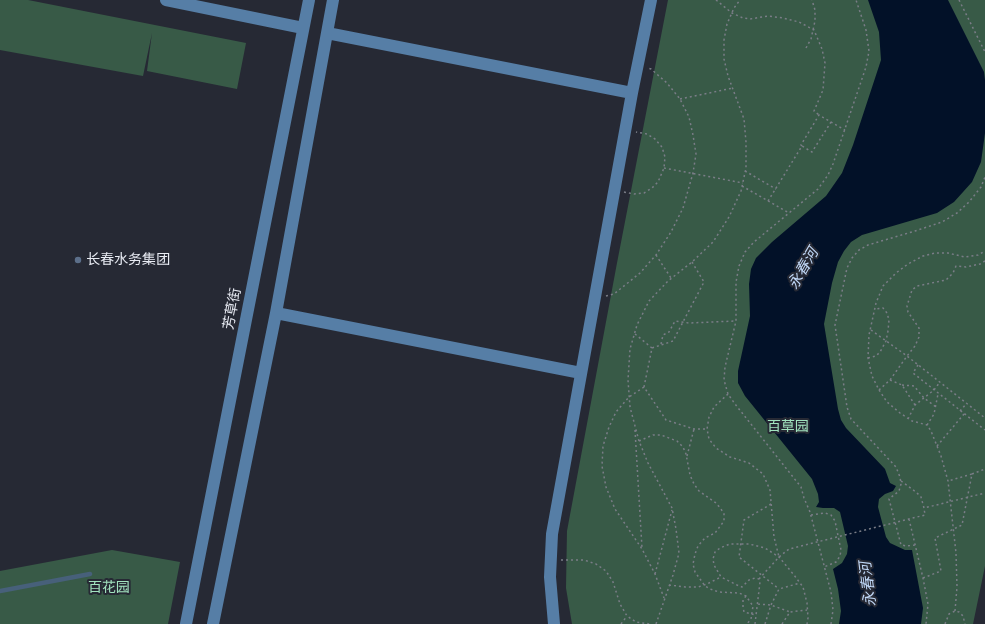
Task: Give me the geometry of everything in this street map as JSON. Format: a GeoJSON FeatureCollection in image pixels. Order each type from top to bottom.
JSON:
{"type":"FeatureCollection","features":[{"type":"Feature","properties":{"kind":"street"},"geometry":{"type":"LineString","coordinates":[[166,0],[303,28]]}},
{"type":"Feature","properties":{"kind":"street","name":"芳草街"},"geometry":{"type":"LineString","coordinates":[[186,624],[309,0]]}},
{"type":"Feature","properties":{"kind":"street"},"geometry":{"type":"LineString","coordinates":[[213,624],[276,313],[333,0]]}},
{"type":"Feature","properties":{"kind":"street"},"geometry":{"type":"LineString","coordinates":[[554,624],[550,577],[552,534],[632,93],[651,0]]}},
{"type":"Feature","properties":{"kind":"street"},"geometry":{"type":"LineString","coordinates":[[326,33],[632,93]]}},
{"type":"Feature","properties":{"kind":"street"},"geometry":{"type":"LineString","coordinates":[[276,313],[581,373]]}},
{"type":"Feature","properties":{"kind":"lane"},"geometry":{"type":"LineString","coordinates":[[0,591],[90,574]]}},
{"type":"Feature","properties":{"kind":"path"},"geometry":{"type":"LineString","coordinates":[[716,0],[732,13],[743,18],[750,20],[768,16],[783,18],[799,22],[814,30],[822,49],[825,64],[823,90],[814,111],[844,130]]}},
{"type":"Feature","properties":{"kind":"path"},"geometry":{"type":"LineString","coordinates":[[656,624],[679,553],[672,508],[648,463],[639,441],[630,407],[628,380],[630,349],[637,325],[649,301],[671,278],[692,262],[713,242],[729,217],[742,186],[745,171],[746,142],[744,119],[724,59],[724,40],[727,24],[740,0]]}},
{"type":"Feature","properties":{"kind":"path"},"geometry":{"type":"LineString","coordinates":[[806,48],[814,30],[815,16],[812,0]]}},
{"type":"Feature","properties":{"kind":"path"},"geometry":{"type":"LineString","coordinates":[[831,624],[833,610],[831,598],[811,514],[801,487],[728,394],[724,380],[725,367],[736,321],[736,282],[739,266],[745,252],[754,242],[818,189],[828,175],[833,164],[866,67],[869,51],[866,30],[856,0]]}},
{"type":"Feature","properties":{"kind":"path"},"geometry":{"type":"LineString","coordinates":[[959,0],[985,52]]}},
{"type":"Feature","properties":{"kind":"path"},"geometry":{"type":"LineString","coordinates":[[594,300],[614,294],[640,273],[656,255],[671,232],[683,208],[693,173],[696,154],[694,135],[689,117],[680,99],[651,69],[638,66]]}},
{"type":"Feature","properties":{"kind":"path"},"geometry":{"type":"LineString","coordinates":[[680,99],[733,88]]}},
{"type":"Feature","properties":{"kind":"path"},"geometry":{"type":"LineString","coordinates":[[768,201],[820,115]]}},
{"type":"Feature","properties":{"kind":"path"},"geometry":{"type":"LineString","coordinates":[[802,146],[812,152],[831,122]]}},
{"type":"Feature","properties":{"kind":"path"},"geometry":{"type":"LineString","coordinates":[[614,191],[634,194],[644,193],[658,182],[664,168],[665,157],[662,147],[655,139],[647,134],[626,130]]}},
{"type":"Feature","properties":{"kind":"path"},"geometry":{"type":"LineString","coordinates":[[664,168],[742,183]]}},
{"type":"Feature","properties":{"kind":"path"},"geometry":{"type":"LineString","coordinates":[[745,171],[776,189]]}},
{"type":"Feature","properties":{"kind":"path"},"geometry":{"type":"LineString","coordinates":[[915,545],[901,545],[889,499],[899,491],[900,477],[896,467],[851,419],[847,407],[835,325],[847,268],[852,258],[859,250],[868,245],[942,222],[957,213],[969,202],[981,187],[985,177]]}},
{"type":"Feature","properties":{"kind":"path"},"geometry":{"type":"LineString","coordinates":[[742,186],[789,213]]}},
{"type":"Feature","properties":{"kind":"path"},"geometry":{"type":"LineString","coordinates":[[955,611],[957,587],[956,553],[948,482],[931,430],[927,425],[908,419],[900,413],[887,402],[879,390],[872,376],[868,358],[870,330],[883,286],[896,273],[913,261],[923,256],[935,253],[948,253],[965,257],[978,255],[985,251]]}},
{"type":"Feature","properties":{"kind":"path"},"geometry":{"type":"LineString","coordinates":[[656,255],[671,278]]}},
{"type":"Feature","properties":{"kind":"path"},"geometry":{"type":"LineString","coordinates":[[879,390],[890,380],[915,346],[919,337],[919,328],[908,312],[907,306],[912,290],[917,286],[946,280],[953,273],[956,266],[980,264],[985,261]]}},
{"type":"Feature","properties":{"kind":"path"},"geometry":{"type":"LineString","coordinates":[[652,348],[673,341],[704,282],[692,262]]}},
{"type":"Feature","properties":{"kind":"path"},"geometry":{"type":"LineString","coordinates":[[868,358],[876,356],[880,352],[886,341],[889,320],[887,313],[883,308],[875,309]]}},
{"type":"Feature","properties":{"kind":"path"},"geometry":{"type":"LineString","coordinates":[[661,344],[663,335],[668,332],[675,321],[736,321]]}},
{"type":"Feature","properties":{"kind":"path"},"geometry":{"type":"LineString","coordinates":[[870,330],[907,356],[985,418]]}},
{"type":"Feature","properties":{"kind":"path"},"geometry":{"type":"LineString","coordinates":[[634,334],[652,348]]}},
{"type":"Feature","properties":{"kind":"path"},"geometry":{"type":"LineString","coordinates":[[652,348],[644,387],[629,397],[616,412],[609,427],[603,446],[602,466],[606,487],[615,509],[642,549],[655,574],[665,599]]}},
{"type":"Feature","properties":{"kind":"path"},"geometry":{"type":"LineString","coordinates":[[918,365],[913,372],[985,430]]}},
{"type":"Feature","properties":{"kind":"path"},"geometry":{"type":"LineString","coordinates":[[890,380],[914,386],[924,398],[936,408]]}},
{"type":"Feature","properties":{"kind":"path"},"geometry":{"type":"LineString","coordinates":[[908,419],[915,405],[934,390],[940,382]]}},
{"type":"Feature","properties":{"kind":"path"},"geometry":{"type":"LineString","coordinates":[[902,384],[915,405]]}},
{"type":"Feature","properties":{"kind":"path"},"geometry":{"type":"LineString","coordinates":[[644,387],[666,420],[694,429],[707,429]]}},
{"type":"Feature","properties":{"kind":"path"},"geometry":{"type":"LineString","coordinates":[[927,425],[934,414],[938,393]]}},
{"type":"Feature","properties":{"kind":"path"},"geometry":{"type":"LineString","coordinates":[[728,394],[714,407],[709,417],[707,429],[709,439],[716,448],[730,457],[749,463],[763,474],[770,490],[774,537],[779,558]]}},
{"type":"Feature","properties":{"kind":"path"},"geometry":{"type":"LineString","coordinates":[[960,411],[967,403]]}},
{"type":"Feature","properties":{"kind":"path"},"geometry":{"type":"LineString","coordinates":[[937,446],[964,414]]}},
{"type":"Feature","properties":{"kind":"path"},"geometry":{"type":"LineString","coordinates":[[635,426],[642,549]]}},
{"type":"Feature","properties":{"kind":"path"},"geometry":{"type":"LineString","coordinates":[[687,456],[694,429]]}},
{"type":"Feature","properties":{"kind":"path"},"geometry":{"type":"LineString","coordinates":[[639,441],[653,435],[661,435],[677,441],[683,447],[687,456],[690,475],[694,484],[699,491],[716,503],[724,514],[724,521],[721,526],[715,533],[705,538],[698,546],[695,554],[695,572],[705,586],[710,589],[719,592],[739,592],[746,596],[753,606],[751,619],[747,624]]}},
{"type":"Feature","properties":{"kind":"path"},"geometry":{"type":"LineString","coordinates":[[948,482],[985,469]]}},
{"type":"Feature","properties":{"kind":"path"},"geometry":{"type":"LineString","coordinates":[[924,578],[941,571],[935,538],[962,525],[972,474]]}},
{"type":"Feature","properties":{"kind":"path"},"geometry":{"type":"LineString","coordinates":[[754,624],[758,604],[759,579],[789,549],[925,515],[921,497],[900,481]]}},
{"type":"Feature","properties":{"kind":"path"},"geometry":{"type":"LineString","coordinates":[[924,508],[985,493]]}},
{"type":"Feature","properties":{"kind":"path"},"geometry":{"type":"LineString","coordinates":[[772,503],[744,520],[739,557],[779,589]]}},
{"type":"Feature","properties":{"kind":"path"},"geometry":{"type":"LineString","coordinates":[[655,574],[672,508]]}},
{"type":"Feature","properties":{"kind":"path"},"geometry":{"type":"LineString","coordinates":[[811,514],[825,513],[832,515],[835,521],[841,550],[840,556],[836,562],[824,567]]}},
{"type":"Feature","properties":{"kind":"path"},"geometry":{"type":"LineString","coordinates":[[909,519],[924,578],[928,604],[926,624]]}},
{"type":"Feature","properties":{"kind":"path"},"geometry":{"type":"LineString","coordinates":[[759,579],[755,578],[742,587],[729,582],[721,577],[714,566],[713,559],[715,552],[730,544],[749,544],[765,548],[779,558],[802,587],[807,610],[807,624]]}},
{"type":"Feature","properties":{"kind":"path"},"geometry":{"type":"LineString","coordinates":[[551,561],[584,560],[596,564],[606,571],[613,582],[620,604],[627,616],[636,622],[650,624]]}},
{"type":"Feature","properties":{"kind":"path"},"geometry":{"type":"LineString","coordinates":[[669,586],[698,587],[708,584],[721,577]]}},
{"type":"Feature","properties":{"kind":"path"},"geometry":{"type":"LineString","coordinates":[[765,624],[771,605],[779,589],[800,583]]}},
{"type":"Feature","properties":{"kind":"path"},"geometry":{"type":"LineString","coordinates":[[746,596],[743,600],[742,607],[744,612],[756,615]]}},
{"type":"Feature","properties":{"kind":"path"},"geometry":{"type":"LineString","coordinates":[[758,604],[771,605],[790,612],[807,610]]}},
{"type":"Feature","properties":{"kind":"path"},"geometry":{"type":"LineString","coordinates":[[945,624],[949,614],[955,611]]}},
{"type":"Feature","properties":{"kind":"path"},"geometry":{"type":"LineString","coordinates":[[955,611],[959,612],[963,616],[965,624]]}},
{"type":"Feature","properties":{"kind":"path"},"geometry":{"type":"LineString","coordinates":[[782,624],[790,612]]}},
{"type":"Feature","properties":{"kind":"path"},"geometry":{"type":"LineString","coordinates":[[621,624],[627,616]]}},
{"type":"Feature","properties":{"kind":"green space"},"geometry":{"type":"Polygon","coordinates":[[[0,0],[28,0],[246,43],[237,89],[147,71],[152,33],[143,76],[0,50],[0,0]]]}},
{"type":"Feature","properties":{"kind":"green space","name":"百草园"},"geometry":{"type":"Polygon","coordinates":[[[668,0],[985,0],[985,566],[973,624],[572,624],[566,588],[567,531],[668,0]]]}},
{"type":"Feature","properties":{"kind":"green space","name":"百花园"},"geometry":{"type":"Polygon","coordinates":[[[112,550],[180,562],[168,624],[0,624],[0,571],[112,550]]]}},
{"type":"Feature","properties":{"kind":"water","name":"永春河"},"geometry":{"type":"Polygon","coordinates":[[[868,0],[948,0],[984,72],[985,80],[985,133],[981,162],[972,182],[954,202],[937,213],[862,235],[851,242],[838,262],[832,283],[824,324],[841,420],[846,428],[885,469],[890,483],[896,486],[893,491],[885,494],[879,499],[878,507],[886,537],[890,543],[905,550],[912,550],[923,608],[921,624],[839,624],[841,611],[833,569],[842,563],[847,554],[848,546],[840,512],[834,508],[816,507],[819,502],[818,494],[812,479],[745,396],[738,383],[738,371],[750,316],[749,284],[751,269],[756,258],[772,242],[826,196],[842,173],[853,145],[881,60],[879,32],[868,0]]]}},
{"type":"Feature","properties":{"kind":"place","name":"长春水务集团"},"geometry":{"type":"Point","coordinates":[78,260]}}]}
